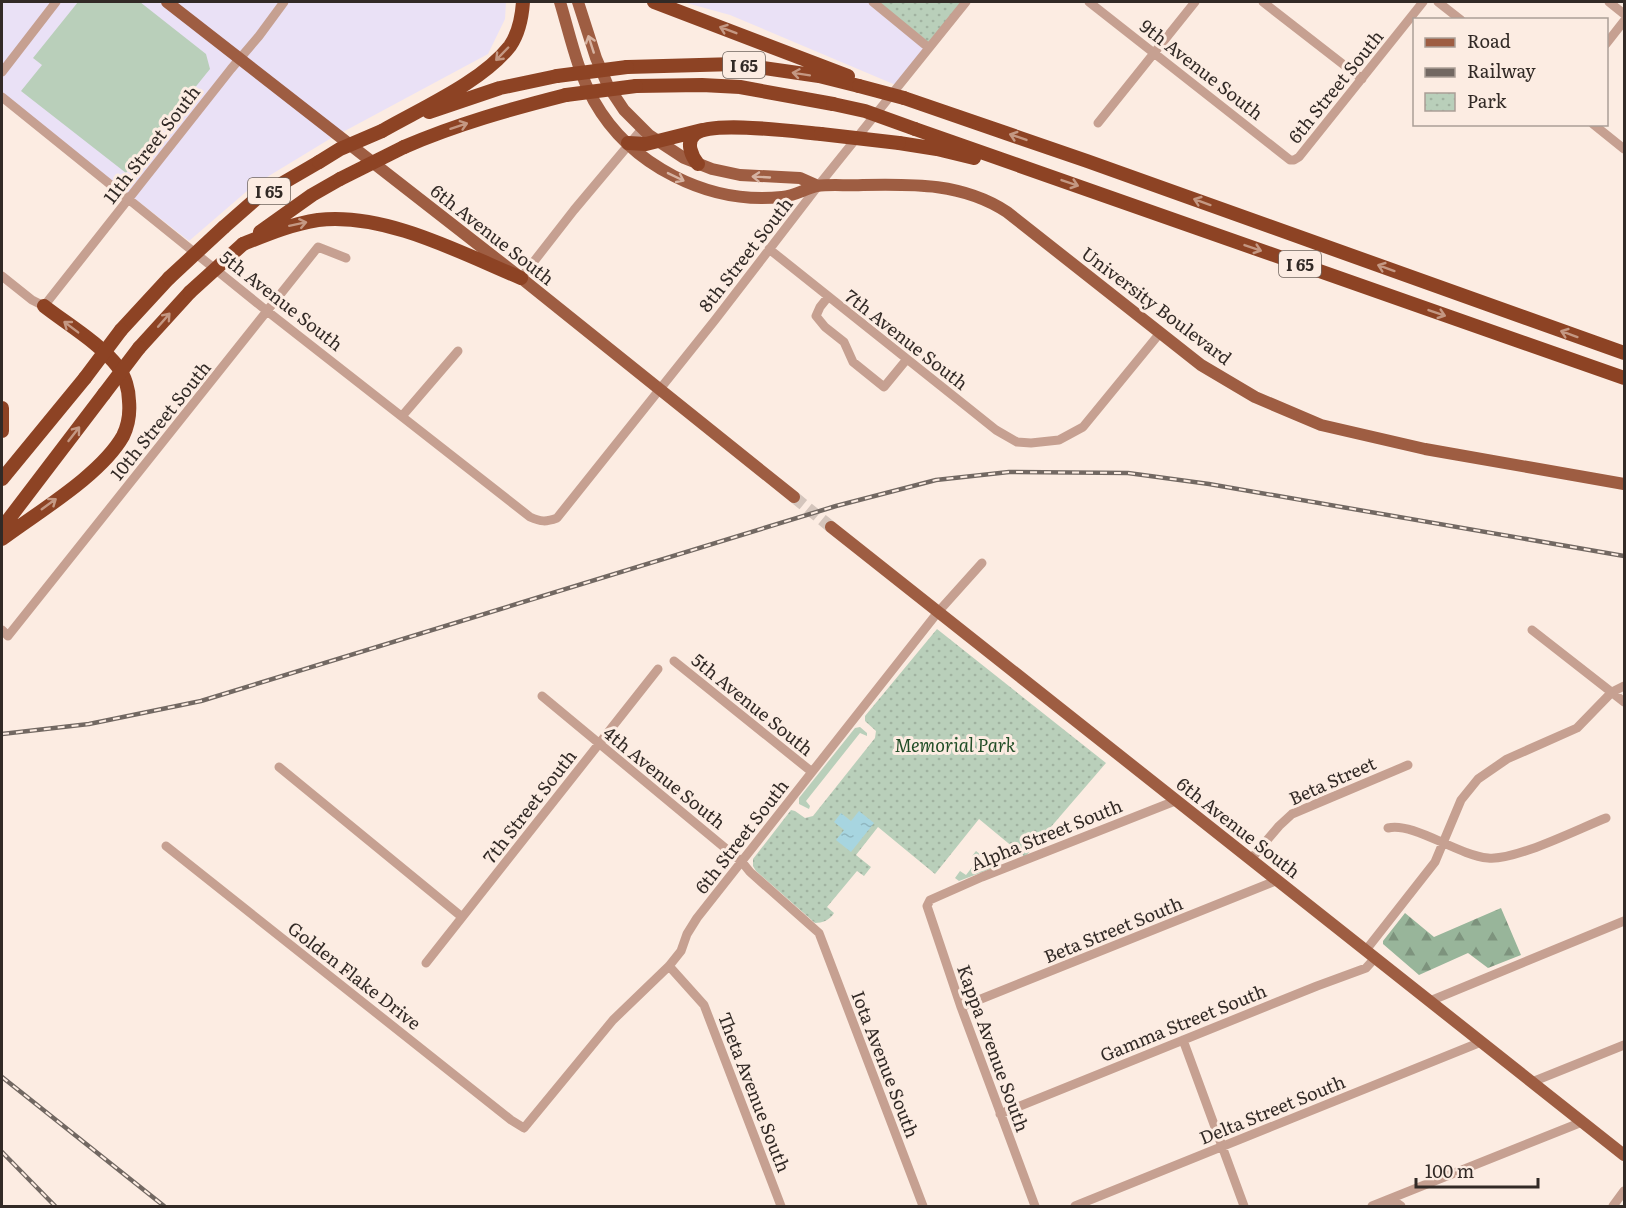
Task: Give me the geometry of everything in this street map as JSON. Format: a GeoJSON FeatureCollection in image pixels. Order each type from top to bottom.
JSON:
{"type":"FeatureCollection","features":[{"type":"Feature","properties":{"kind":"highway"},"geometry":{"type":"LineString","coordinates":[[382,131],[471,80],[492,64],[511,44],[520,23],[523,2]]}},
{"type":"Feature","properties":{"kind":"highway"},"geometry":{"type":"LineString","coordinates":[[654,2],[860,84]]}},
{"type":"Feature","properties":{"kind":"highway","name":"I 65"},"geometry":{"type":"LineString","coordinates":[[2,479],[85,378],[121,330],[169,278],[257,198],[340,149],[445,106],[500,88],[557,76],[627,67],[736,64],[860,84],[1624,353]]}},
{"type":"Feature","properties":{"kind":"highway","name":"I 65"},"geometry":{"type":"LineString","coordinates":[[2,528],[139,348],[190,292],[243,244],[312,195],[404,147],[439,132],[505,110],[566,95],[636,86],[740,87],[865,111],[1624,378]]}},
{"type":"Feature","properties":{"kind":"highway"},"geometry":{"type":"LineString","coordinates":[[628,143],[645,144],[705,129],[762,128],[937,149],[1049,176]]}},
{"type":"Feature","properties":{"kind":"highway"},"geometry":{"type":"LineString","coordinates":[[698,164],[690,150],[690,142],[694,134],[705,129]]}},
{"type":"Feature","properties":{"kind":"highway"},"geometry":{"type":"LineString","coordinates":[[243,244],[290,226],[319,220],[349,219],[403,231],[521,278]]}},
{"type":"Feature","properties":{"kind":"highway"},"geometry":{"type":"LineString","coordinates":[[2,539],[93,472],[111,454],[124,434],[130,412],[129,391],[119,367],[103,351],[44,306]]}},
{"type":"Feature","properties":{"kind":"highway"},"geometry":{"type":"LineString","coordinates":[[2,408],[2,431]]}},
{"type":"Feature","properties":{"kind":"main road","name":"6th Avenue South"},"geometry":{"type":"LineString","coordinates":[[167,2],[521,278],[794,497]]}},
{"type":"Feature","properties":{"kind":"main road","name":"University Boulevard"},"geometry":{"type":"LineString","coordinates":[[560,2],[588,89],[602,113],[628,143],[647,160],[672,175],[726,194],[754,197],[783,197],[818,186],[924,185],[953,189],[982,198],[1013,217],[1201,365],[1255,397],[1321,425],[1425,449],[1624,483]]}},
{"type":"Feature","properties":{"kind":"main road","name":"University Boulevard"},"geometry":{"type":"LineString","coordinates":[[578,2],[596,58],[608,86],[624,110],[656,141],[698,164],[740,175],[800,178],[818,186]]}},
{"type":"Feature","properties":{"kind":"main road","name":"6th Avenue South"},"geometry":{"type":"LineString","coordinates":[[831,526],[1624,1155]]}},
{"type":"Feature","properties":{"kind":"street"},"geometry":{"type":"LineString","coordinates":[[2,72],[56,2]]}},
{"type":"Feature","properties":{"kind":"street","name":"11th Street South"},"geometry":{"type":"LineString","coordinates":[[44,306],[284,2]]}},
{"type":"Feature","properties":{"kind":"street"},"geometry":{"type":"LineString","coordinates":[[873,2],[929,48]]}},
{"type":"Feature","properties":{"kind":"street","name":"8th Street South"},"geometry":{"type":"LineString","coordinates":[[547,522],[557,518],[966,2]]}},
{"type":"Feature","properties":{"kind":"street","name":"9th Avenue South"},"geometry":{"type":"LineString","coordinates":[[1089,2],[1290,160],[1294,160]]}},
{"type":"Feature","properties":{"kind":"street"},"geometry":{"type":"LineString","coordinates":[[1098,123],[1195,2]]}},
{"type":"Feature","properties":{"kind":"street"},"geometry":{"type":"LineString","coordinates":[[1263,2],[1362,79]]}},
{"type":"Feature","properties":{"kind":"street","name":"6th Street South"},"geometry":{"type":"LineString","coordinates":[[1294,160],[1299,157],[1423,2]]}},
{"type":"Feature","properties":{"kind":"street"},"geometry":{"type":"LineString","coordinates":[[1438,2],[1458,18]]}},
{"type":"Feature","properties":{"kind":"street"},"geometry":{"type":"LineString","coordinates":[[1609,2],[1624,14]]}},
{"type":"Feature","properties":{"kind":"street"},"geometry":{"type":"LineString","coordinates":[[1608,41],[1624,21]]}},
{"type":"Feature","properties":{"kind":"street","name":"5th Avenue South"},"geometry":{"type":"LineString","coordinates":[[2,97],[267,311],[403,415],[530,517],[540,522],[547,522]]}},
{"type":"Feature","properties":{"kind":"street"},"geometry":{"type":"LineString","coordinates":[[1595,126],[1624,149]]}},
{"type":"Feature","properties":{"kind":"street"},"geometry":{"type":"LineString","coordinates":[[521,278],[628,143],[642,129]]}},
{"type":"Feature","properties":{"kind":"street","name":"10th Street South"},"geometry":{"type":"LineString","coordinates":[[5,633],[318,248],[346,258]]}},
{"type":"Feature","properties":{"kind":"street","name":"7th Avenue South"},"geometry":{"type":"LineString","coordinates":[[769,249],[996,430],[1017,441],[1031,443],[1059,440],[1083,427],[1160,333]]}},
{"type":"Feature","properties":{"kind":"street"},"geometry":{"type":"LineString","coordinates":[[2,276],[32,300],[44,306]]}},
{"type":"Feature","properties":{"kind":"street"},"geometry":{"type":"LineString","coordinates":[[828,297],[816,316],[825,327],[844,342],[853,362],[865,373],[884,387],[908,359]]}},
{"type":"Feature","properties":{"kind":"street"},"geometry":{"type":"LineString","coordinates":[[403,415],[458,351]]}},
{"type":"Feature","properties":{"kind":"street","name":"6th Street South"},"geometry":{"type":"LineString","coordinates":[[524,1128],[613,1020],[669,966],[681,951],[687,934],[697,918],[938,612],[982,563]]}},
{"type":"Feature","properties":{"kind":"street"},"geometry":{"type":"LineString","coordinates":[[1532,630],[1624,702]]}},
{"type":"Feature","properties":{"kind":"street","name":"5th Avenue South"},"geometry":{"type":"LineString","coordinates":[[674,661],[812,772]]}},
{"type":"Feature","properties":{"kind":"street","name":"7th Street South"},"geometry":{"type":"LineString","coordinates":[[426,963],[658,669]]}},
{"type":"Feature","properties":{"kind":"street"},"geometry":{"type":"LineString","coordinates":[[1612,692],[1624,686]]}},
{"type":"Feature","properties":{"kind":"street","name":"Gamma Street South"},"geometry":{"type":"LineString","coordinates":[[1000,1114],[1366,968],[1371,954],[1428,872],[1443,844],[1461,800],[1478,779],[1507,759],[1577,728],[1612,692]]}},
{"type":"Feature","properties":{"kind":"street","name":"4th Avenue South"},"geometry":{"type":"LineString","coordinates":[[542,696],[742,862],[750,872],[819,933]]}},
{"type":"Feature","properties":{"kind":"street","name":"Beta Street"},"geometry":{"type":"LineString","coordinates":[[1251,859],[1292,814],[1408,765]]}},
{"type":"Feature","properties":{"kind":"street"},"geometry":{"type":"LineString","coordinates":[[279,766],[462,917]]}},
{"type":"Feature","properties":{"kind":"street","name":"Alpha Street South"},"geometry":{"type":"LineString","coordinates":[[930,900],[982,877],[1175,801]]}},
{"type":"Feature","properties":{"kind":"street"},"geometry":{"type":"LineString","coordinates":[[1388,828],[1404,827],[1465,853],[1498,858],[1532,848],[1606,818]]}},
{"type":"Feature","properties":{"kind":"street","name":"Golden Flake Drive"},"geometry":{"type":"LineString","coordinates":[[166,846],[524,1128]]}},
{"type":"Feature","properties":{"kind":"street","name":"Beta Street South"},"geometry":{"type":"LineString","coordinates":[[961,1007],[1278,880]]}},
{"type":"Feature","properties":{"kind":"street","name":"Kappa Avenue South"},"geometry":{"type":"LineString","coordinates":[[930,900],[927,906],[961,1007],[1035,1206]]}},
{"type":"Feature","properties":{"kind":"street"},"geometry":{"type":"LineString","coordinates":[[1430,1000],[1624,921]]}},
{"type":"Feature","properties":{"kind":"street","name":"Iota Avenue South"},"geometry":{"type":"LineString","coordinates":[[819,933],[923,1206]]}},
{"type":"Feature","properties":{"kind":"street","name":"Theta Avenue South"},"geometry":{"type":"LineString","coordinates":[[669,966],[704,1005],[781,1206]]}},
{"type":"Feature","properties":{"kind":"street"},"geometry":{"type":"LineString","coordinates":[[1183,1040],[1244,1206]]}},
{"type":"Feature","properties":{"kind":"street","name":"Delta Street South"},"geometry":{"type":"LineString","coordinates":[[1075,1206],[1481,1042]]}},
{"type":"Feature","properties":{"kind":"street"},"geometry":{"type":"LineString","coordinates":[[1532,1082],[1624,1045]]}},
{"type":"Feature","properties":{"kind":"street"},"geometry":{"type":"LineString","coordinates":[[1371,1206],[1389,1203],[1582,1122]]}},
{"type":"Feature","properties":{"kind":"street"},"geometry":{"type":"LineString","coordinates":[[1613,1206],[1624,1191]]}},
{"type":"Feature","properties":{"kind":"street"},"geometry":{"type":"LineString","coordinates":[[1389,1203],[1401,1206]]}},
{"type":"Feature","properties":{"kind":"shaded area"},"geometry":{"type":"Polygon","coordinates":[[[2,2],[506,2],[505,19],[488,54],[328,140],[254,185],[189,241],[2,95],[2,2]]]}},
{"type":"Feature","properties":{"kind":"shaded area"},"geometry":{"type":"Polygon","coordinates":[[[683,2],[873,2],[929,48],[898,86],[730,15],[683,2]]]}},
{"type":"Feature","properties":{"kind":"green space"},"geometry":{"type":"Polygon","coordinates":[[[78,2],[140,2],[206,54],[210,69],[126,173],[21,91],[42,65],[33,58],[78,2]]]}},
{"type":"Feature","properties":{"kind":"green space"},"geometry":{"type":"Polygon","coordinates":[[[873,2],[966,2],[929,48],[873,2]]]}},
{"type":"Feature","properties":{"kind":"green space","name":"Memorial Park"},"geometry":{"type":"Polygon","coordinates":[[[937,629],[1106,763],[1025,857],[979,819],[935,874],[878,827],[856,855],[871,867],[864,876],[857,871],[827,907],[834,913],[826,921],[815,923],[756,871],[753,859],[791,810],[805,818],[813,816],[875,738],[876,731],[865,721],[865,716],[937,629]]]}},
{"type":"Feature","properties":{"kind":"green space"},"geometry":{"type":"Polygon","coordinates":[[[860,727],[867,733],[867,736],[860,733],[806,801],[810,806],[809,809],[799,804],[799,798],[855,728],[860,727]]]}},
{"type":"Feature","properties":{"kind":"green space"},"geometry":{"type":"Polygon","coordinates":[[[976,851],[981,855],[978,860],[988,867],[993,863],[993,868],[959,881],[955,878],[960,871],[966,875],[977,861],[972,856],[976,851]]]}},
{"type":"Feature","properties":{"kind":"green space"},"geometry":{"type":"Polygon","coordinates":[[[1501,908],[1521,955],[1488,968],[1468,953],[1419,975],[1383,944],[1405,913],[1434,937],[1501,908]]]}},
{"type":"Feature","properties":{"kind":"water"},"geometry":{"type":"Polygon","coordinates":[[[859,811],[874,823],[851,852],[836,840],[844,830],[834,822],[841,813],[851,821],[859,811]]]}},
{"type":"Feature","properties":{"kind":"tunnel"},"geometry":{"type":"LineString","coordinates":[[794,497],[831,527]]}},
{"type":"Feature","properties":{"kind":"railway"},"geometry":{"type":"LineString","coordinates":[[2,734],[89,724],[201,701],[836,506],[936,480],[1009,472],[1128,473],[1209,484],[1624,556]]}},
{"type":"Feature","properties":{"kind":"railway"},"geometry":{"type":"LineString","coordinates":[[2,1077],[164,1206]]}},
{"type":"Feature","properties":{"kind":"railway"},"geometry":{"type":"LineString","coordinates":[[2,1152],[55,1206]]}}]}
